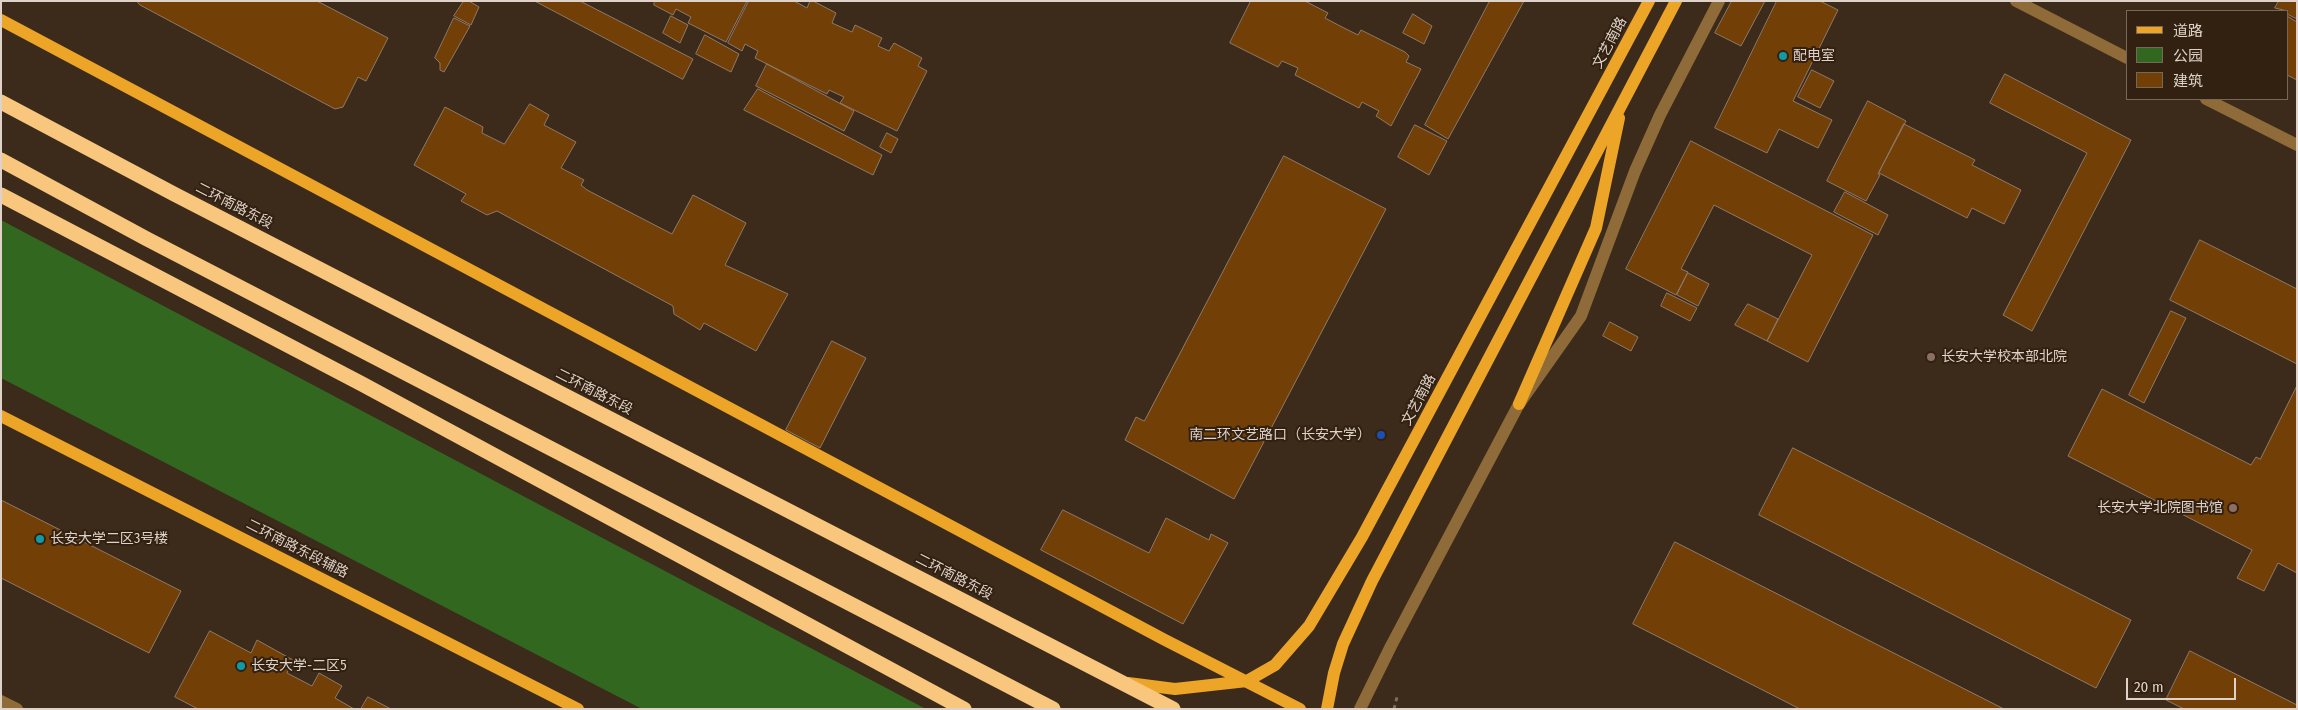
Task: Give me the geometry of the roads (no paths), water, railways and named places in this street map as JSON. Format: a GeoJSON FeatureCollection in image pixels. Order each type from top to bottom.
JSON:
{"type":"FeatureCollection","features":[{"type":"Feature","properties":{"kind":"highway","name":"二环南路东段"},"geometry":{"type":"LineString","coordinates":[[1,102],[183,198],[1173,709]]}},
{"type":"Feature","properties":{"kind":"highway"},"geometry":{"type":"LineString","coordinates":[[1,160],[147,239],[1053,709]]}},
{"type":"Feature","properties":{"kind":"highway"},"geometry":{"type":"LineString","coordinates":[[1,195],[362,384],[964,709]]}},
{"type":"Feature","properties":{"kind":"main road","name":"文艺南路"},"geometry":{"type":"LineString","coordinates":[[1123,683],[1175,689],[1247,682],[1275,665],[1309,626],[1362,537],[1649,1]]}},
{"type":"Feature","properties":{"kind":"main road"},"geometry":{"type":"LineString","coordinates":[[1327,709],[1334,674],[1343,644],[1372,581],[1676,1]]}},
{"type":"Feature","properties":{"kind":"main road"},"geometry":{"type":"LineString","coordinates":[[1,20],[1300,709]]}},
{"type":"Feature","properties":{"kind":"main road"},"geometry":{"type":"LineString","coordinates":[[1519,404],[1596,228],[1609,174],[1622,104]]}},
{"type":"Feature","properties":{"kind":"main road","name":"二环南路东段辅路"},"geometry":{"type":"LineString","coordinates":[[1,416],[578,709]]}},
{"type":"Feature","properties":{"kind":"street"},"geometry":{"type":"LineString","coordinates":[[1360,709],[1391,646],[1519,404],[1581,316],[1649,139],[1719,1]]}},
{"type":"Feature","properties":{"kind":"street"},"geometry":{"type":"LineString","coordinates":[[2016,1],[2126,57]]}},
{"type":"Feature","properties":{"kind":"street"},"geometry":{"type":"LineString","coordinates":[[2208,100],[2297,145]]}},
{"type":"Feature","properties":{"kind":"street"},"geometry":{"type":"LineString","coordinates":[[1,701],[17,709]]}},
{"type":"Feature","properties":{"kind":"place","name":"配电室"},"geometry":{"type":"Point","coordinates":[1783,56]}},
{"type":"Feature","properties":{"kind":"place","name":"长安大学校本部北院"},"geometry":{"type":"Point","coordinates":[1931,357]}},
{"type":"Feature","properties":{"kind":"place","name":"南二环文艺路口（长安大学）"},"geometry":{"type":"Point","coordinates":[1381,435]}},
{"type":"Feature","properties":{"kind":"place","name":"长安大学北院图书馆"},"geometry":{"type":"Point","coordinates":[2233,508]}},
{"type":"Feature","properties":{"kind":"place","name":"长安大学二区3号楼"},"geometry":{"type":"Point","coordinates":[40,539]}},
{"type":"Feature","properties":{"kind":"place","name":"长安大学-二区5"},"geometry":{"type":"Point","coordinates":[241,666]}}]}
